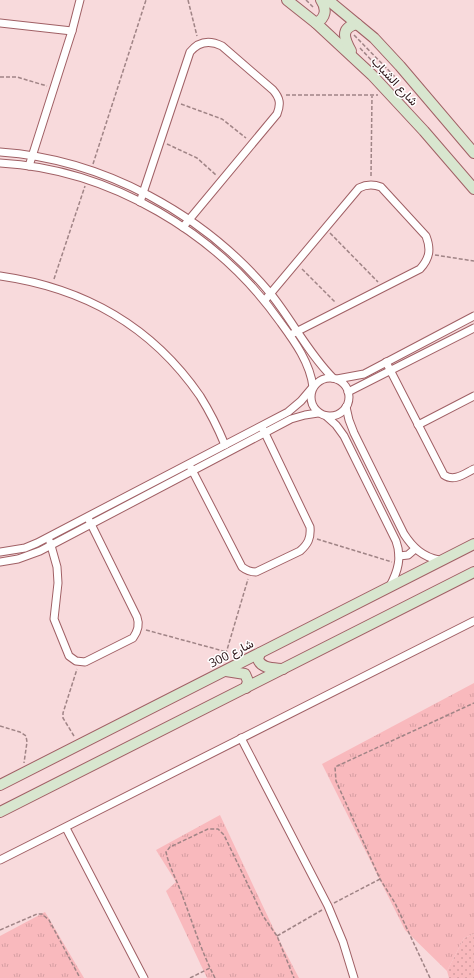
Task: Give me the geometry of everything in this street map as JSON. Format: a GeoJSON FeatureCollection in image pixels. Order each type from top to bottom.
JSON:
{"type":"FeatureCollection","features":[{"type":"Feature","properties":{"kind":"street"},"geometry":{"type":"LineString","coordinates":[[29,166],[80,0]]}},
{"type":"Feature","properties":{"kind":"street","name":"شارع الشباب"},"geometry":{"type":"LineString","coordinates":[[287,0],[316,22],[354,56],[392,95],[474,189]]}},
{"type":"Feature","properties":{"kind":"street","name":"شارع الشباب"},"geometry":{"type":"LineString","coordinates":[[328,0],[354,29],[374,38],[400,66],[474,153]]}},
{"type":"Feature","properties":{"kind":"street"},"geometry":{"type":"LineString","coordinates":[[316,22],[320,21],[325,13],[325,9],[318,4]]}},
{"type":"Feature","properties":{"kind":"street"},"geometry":{"type":"LineString","coordinates":[[0,23],[72,30]]}},
{"type":"Feature","properties":{"kind":"street"},"geometry":{"type":"LineString","coordinates":[[354,29],[351,25],[344,34],[345,40],[354,56]]}},
{"type":"Feature","properties":{"kind":"street"},"geometry":{"type":"LineString","coordinates":[[140,202],[190,52],[200,44],[207,42],[222,46],[278,95],[280,102],[279,108],[277,114],[183,227]]}},
{"type":"Feature","properties":{"kind":"street"},"geometry":{"type":"LineString","coordinates":[[0,152],[33,155],[116,180],[144,193],[189,220],[228,250],[270,293],[319,362],[335,378],[344,384],[348,392],[348,402],[346,407],[340,414],[331,417],[318,413],[315,410],[311,402],[311,392],[313,388],[309,367],[290,335],[265,300],[212,248],[183,227],[140,202],[104,186],[67,174],[29,166],[0,163]]}},
{"type":"Feature","properties":{"kind":"street"},"geometry":{"type":"LineString","coordinates":[[265,300],[359,188],[365,185],[371,184],[385,191],[426,236],[430,245],[430,254],[420,269],[290,335]]}},
{"type":"Feature","properties":{"kind":"street"},"geometry":{"type":"LineString","coordinates":[[0,276],[27,280],[51,286],[78,296],[102,307],[147,337],[167,356],[196,392],[214,420],[225,445]]}},
{"type":"Feature","properties":{"kind":"street"},"geometry":{"type":"LineString","coordinates":[[0,552],[26,548],[48,538],[288,412],[301,401],[320,380],[324,378],[364,374],[474,316]]}},
{"type":"Feature","properties":{"kind":"street"},"geometry":{"type":"LineString","coordinates":[[348,392],[474,328]]}},
{"type":"Feature","properties":{"kind":"street"},"geometry":{"type":"LineString","coordinates":[[386,362],[444,475],[456,478],[474,469]]}},
{"type":"Feature","properties":{"kind":"street"},"geometry":{"type":"LineString","coordinates":[[418,425],[474,396]]}},
{"type":"Feature","properties":{"kind":"street"},"geometry":{"type":"LineString","coordinates":[[346,407],[354,433],[404,534],[415,549],[431,559],[439,560]]}},
{"type":"Feature","properties":{"kind":"street"},"geometry":{"type":"LineString","coordinates":[[0,562],[29,555],[51,545],[265,433],[298,417],[318,413]]}},
{"type":"Feature","properties":{"kind":"street"},"geometry":{"type":"LineString","coordinates":[[326,416],[336,425],[344,436],[399,548],[399,564],[396,575],[390,586]]}},
{"type":"Feature","properties":{"kind":"street"},"geometry":{"type":"LineString","coordinates":[[189,464],[242,567],[251,572],[256,572],[300,551],[305,547],[310,536],[310,527],[261,426]]}},
{"type":"Feature","properties":{"kind":"street"},"geometry":{"type":"LineString","coordinates":[[48,538],[57,567],[58,583],[57,598],[53,613],[54,619],[69,656],[79,662],[89,660],[128,641],[133,638],[138,628],[137,617],[88,516]]}},
{"type":"Feature","properties":{"kind":"street","name":"شارع 300"},"geometry":{"type":"LineString","coordinates":[[0,785],[439,560],[474,544]]}},
{"type":"Feature","properties":{"kind":"street"},"geometry":{"type":"LineString","coordinates":[[399,556],[408,555],[415,549]]}},
{"type":"Feature","properties":{"kind":"street"},"geometry":{"type":"LineString","coordinates":[[0,812],[474,572]]}},
{"type":"Feature","properties":{"kind":"street"},"geometry":{"type":"LineString","coordinates":[[0,860],[474,621]]}},
{"type":"Feature","properties":{"kind":"street"},"geometry":{"type":"LineString","coordinates":[[260,653],[258,659],[261,665],[283,669]]}},
{"type":"Feature","properties":{"kind":"street"},"geometry":{"type":"LineString","coordinates":[[223,672],[245,674],[248,680],[246,688]]}},
{"type":"Feature","properties":{"kind":"street"},"geometry":{"type":"LineString","coordinates":[[241,738],[328,906],[343,942],[354,978]]}},
{"type":"Feature","properties":{"kind":"street"},"geometry":{"type":"LineString","coordinates":[[66,828],[144,978]]}},
{"type":"Feature","properties":{"kind":"path"},"geometry":{"type":"LineString","coordinates":[[90,171],[146,0]]}},
{"type":"Feature","properties":{"kind":"path"},"geometry":{"type":"LineString","coordinates":[[188,0],[200,44]]}},
{"type":"Feature","properties":{"kind":"path"},"geometry":{"type":"LineString","coordinates":[[306,0],[318,4]]}},
{"type":"Feature","properties":{"kind":"path"},"geometry":{"type":"LineString","coordinates":[[354,29],[402,83]]}},
{"type":"Feature","properties":{"kind":"path"},"geometry":{"type":"LineString","coordinates":[[359,47],[379,69]]}},
{"type":"Feature","properties":{"kind":"path"},"geometry":{"type":"LineString","coordinates":[[0,77],[16,77],[54,88]]}},
{"type":"Feature","properties":{"kind":"path"},"geometry":{"type":"LineString","coordinates":[[278,95],[392,95]]}},
{"type":"Feature","properties":{"kind":"path"},"geometry":{"type":"LineString","coordinates":[[371,184],[372,96]]}},
{"type":"Feature","properties":{"kind":"path"},"geometry":{"type":"LineString","coordinates":[[174,102],[222,119],[252,143]]}},
{"type":"Feature","properties":{"kind":"path"},"geometry":{"type":"LineString","coordinates":[[160,142],[197,158],[222,180]]}},
{"type":"Feature","properties":{"kind":"path"},"geometry":{"type":"LineString","coordinates":[[51,286],[87,181]]}},
{"type":"Feature","properties":{"kind":"path"},"geometry":{"type":"LineString","coordinates":[[325,228],[384,287]]}},
{"type":"Feature","properties":{"kind":"path"},"geometry":{"type":"LineString","coordinates":[[430,254],[474,260]]}},
{"type":"Feature","properties":{"kind":"path"},"geometry":{"type":"LineString","coordinates":[[296,263],[341,309]]}},
{"type":"Feature","properties":{"kind":"path"},"geometry":{"type":"LineString","coordinates":[[310,536],[399,564]]}},
{"type":"Feature","properties":{"kind":"path"},"geometry":{"type":"LineString","coordinates":[[223,672],[227,652],[251,572]]}},
{"type":"Feature","properties":{"kind":"path"},"geometry":{"type":"LineString","coordinates":[[138,628],[227,652]]}},
{"type":"Feature","properties":{"kind":"path"},"geometry":{"type":"LineString","coordinates":[[79,662],[63,712],[63,718],[79,745]]}},
{"type":"Feature","properties":{"kind":"path"},"geometry":{"type":"LineString","coordinates":[[430,978],[395,903],[380,878],[336,781],[335,767],[474,703]]}},
{"type":"Feature","properties":{"kind":"path"},"geometry":{"type":"LineString","coordinates":[[0,726],[20,732],[26,736],[27,742],[22,774]]}},
{"type":"Feature","properties":{"kind":"path"},"geometry":{"type":"LineString","coordinates":[[215,978],[167,859],[166,852],[170,847],[208,828],[218,829],[224,835],[263,916],[277,936],[294,978]]}},
{"type":"Feature","properties":{"kind":"path"},"geometry":{"type":"LineString","coordinates":[[0,930],[37,914],[42,914],[49,920],[80,978]]}},
{"type":"Feature","properties":{"kind":"path"},"geometry":{"type":"LineString","coordinates":[[190,978],[210,968]]}},
{"type":"Feature","properties":{"kind":"green space"},"geometry":{"type":"Polygon","coordinates":[[[474,683],[474,934],[464,938],[447,971],[405,930],[322,764],[474,683]]]}},
{"type":"Feature","properties":{"kind":"green space"},"geometry":{"type":"Polygon","coordinates":[[[220,815],[277,936],[299,978],[207,978],[166,891],[176,882],[156,850],[220,815]]]}},
{"type":"Feature","properties":{"kind":"green space"},"geometry":{"type":"Polygon","coordinates":[[[45,912],[84,978],[0,978],[0,936],[45,912]]]}},
{"type":"Feature","properties":{"kind":"green space"},"geometry":{"type":"Polygon","coordinates":[[[474,934],[474,978],[449,978],[447,971],[464,938],[474,934]]]}}]}
